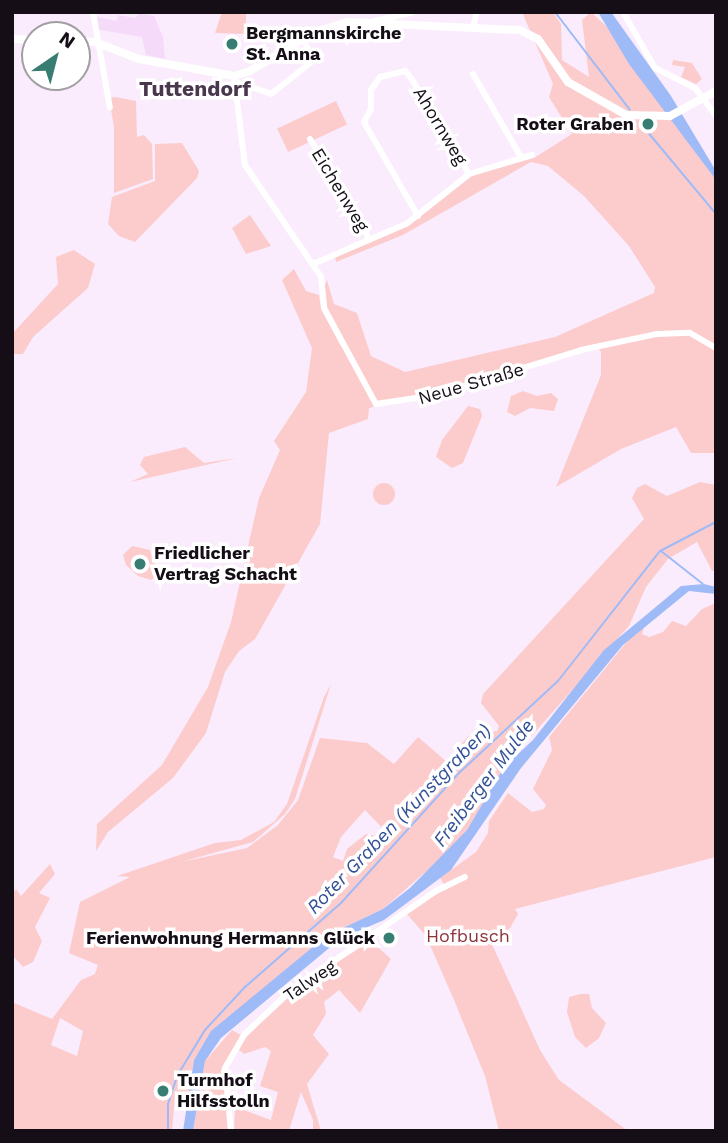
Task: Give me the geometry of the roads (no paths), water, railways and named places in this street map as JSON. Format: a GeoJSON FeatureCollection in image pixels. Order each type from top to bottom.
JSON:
{"type":"FeatureCollection","features":[{"type":"Feature","properties":{"kind":"street"},"geometry":{"type":"LineString","coordinates":[[93,12],[95,42],[106,75],[110,108]]}},
{"type":"Feature","properties":{"kind":"street"},"geometry":{"type":"LineString","coordinates":[[234,78],[326,27],[375,21],[413,12]]}},
{"type":"Feature","properties":{"kind":"street"},"geometry":{"type":"LineString","coordinates":[[473,27],[477,12]]}},
{"type":"Feature","properties":{"kind":"street"},"geometry":{"type":"LineString","coordinates":[[623,12],[655,68],[687,82],[700,102],[716,116]]}},
{"type":"Feature","properties":{"kind":"street"},"geometry":{"type":"LineString","coordinates":[[375,21],[473,27],[532,34],[568,82],[609,107],[646,118],[670,116],[716,91]]}},
{"type":"Feature","properties":{"kind":"street"},"geometry":{"type":"LineString","coordinates":[[91,42],[139,59],[234,78],[271,94],[314,60],[303,39]]}},
{"type":"Feature","properties":{"kind":"street","name":"Ahornweg"},"geometry":{"type":"LineString","coordinates":[[418,216],[364,122],[370,109],[371,90],[380,77],[405,71],[469,174]]}},
{"type":"Feature","properties":{"kind":"street"},"geometry":{"type":"LineString","coordinates":[[473,74],[521,157]]}},
{"type":"Feature","properties":{"kind":"street"},"geometry":{"type":"LineString","coordinates":[[234,78],[245,165],[313,264],[418,216],[469,174],[532,155]]}},
{"type":"Feature","properties":{"kind":"street","name":"Eichenweg"},"geometry":{"type":"LineString","coordinates":[[310,139],[370,240]]}},
{"type":"Feature","properties":{"kind":"street","name":"Neue Straße"},"geometry":{"type":"LineString","coordinates":[[313,264],[321,277],[324,308],[376,404],[435,395],[580,350],[657,334],[690,333],[716,348]]}},
{"type":"Feature","properties":{"kind":"street","name":"Talweg"},"geometry":{"type":"LineString","coordinates":[[232,1131],[225,1068],[252,1026],[290,991],[436,891],[465,877]]}},
{"type":"Feature","properties":{"kind":"water"},"geometry":{"type":"Polygon","coordinates":[[[598,12],[611,12],[671,96],[716,171],[716,180],[629,64],[598,12]]]}},
{"type":"Feature","properties":{"kind":"water"},"geometry":{"type":"Polygon","coordinates":[[[704,584],[716,587],[716,594],[689,591],[623,645],[521,768],[451,870],[384,920],[340,939],[221,1038],[205,1061],[193,1131],[183,1131],[194,1060],[211,1031],[326,936],[383,909],[410,888],[467,830],[504,767],[533,740],[604,650],[681,586],[704,584]]]}},
{"type":"Feature","properties":{"kind":"waterway","name":"Roter Graben (Kunstgraben)"},"geometry":{"type":"LineString","coordinates":[[555,12],[630,110]]}},
{"type":"Feature","properties":{"kind":"waterway","name":"Roter Graben (Kunstgraben)"},"geometry":{"type":"LineString","coordinates":[[641,124],[716,214]]}},
{"type":"Feature","properties":{"kind":"waterway","name":"Roter Graben (Kunstgraben)"},"geometry":{"type":"LineString","coordinates":[[168,1131],[168,1104],[177,1076],[205,1030],[245,987],[341,903],[459,773],[558,681],[660,551],[716,522]]}},
{"type":"Feature","properties":{"kind":"waterway"},"geometry":{"type":"LineString","coordinates":[[661,551],[703,584]]}},
{"type":"Feature","properties":{"kind":"place","name":"Bergmannskirche St. Anna"},"geometry":{"type":"Point","coordinates":[232,44]}},
{"type":"Feature","properties":{"kind":"place","name":"Roter Graben"},"geometry":{"type":"Point","coordinates":[648,124]}},
{"type":"Feature","properties":{"kind":"place","name":"Friedlicher Vertrag Schacht"},"geometry":{"type":"Point","coordinates":[140,564]}},
{"type":"Feature","properties":{"kind":"place","name":"Ferienwohnung Hermanns Glück"},"geometry":{"type":"Point","coordinates":[389,938]}},
{"type":"Feature","properties":{"kind":"place","name":"Turmhof Hilfsstolln"},"geometry":{"type":"Point","coordinates":[163,1091]}},
{"type":"Feature","properties":{"kind":"district","name":"Tuttendorf"},"geometry":{"type":"Point","coordinates":[195,89]}},
{"type":"Feature","properties":{"kind":"water label","name":"Freiberger Mulde"},"geometry":{"type":"Point","coordinates":[484,783]}},
{"type":"Feature","properties":{"kind":"park label","name":"Hofbusch"},"geometry":{"type":"Point","coordinates":[468,936]}}]}
